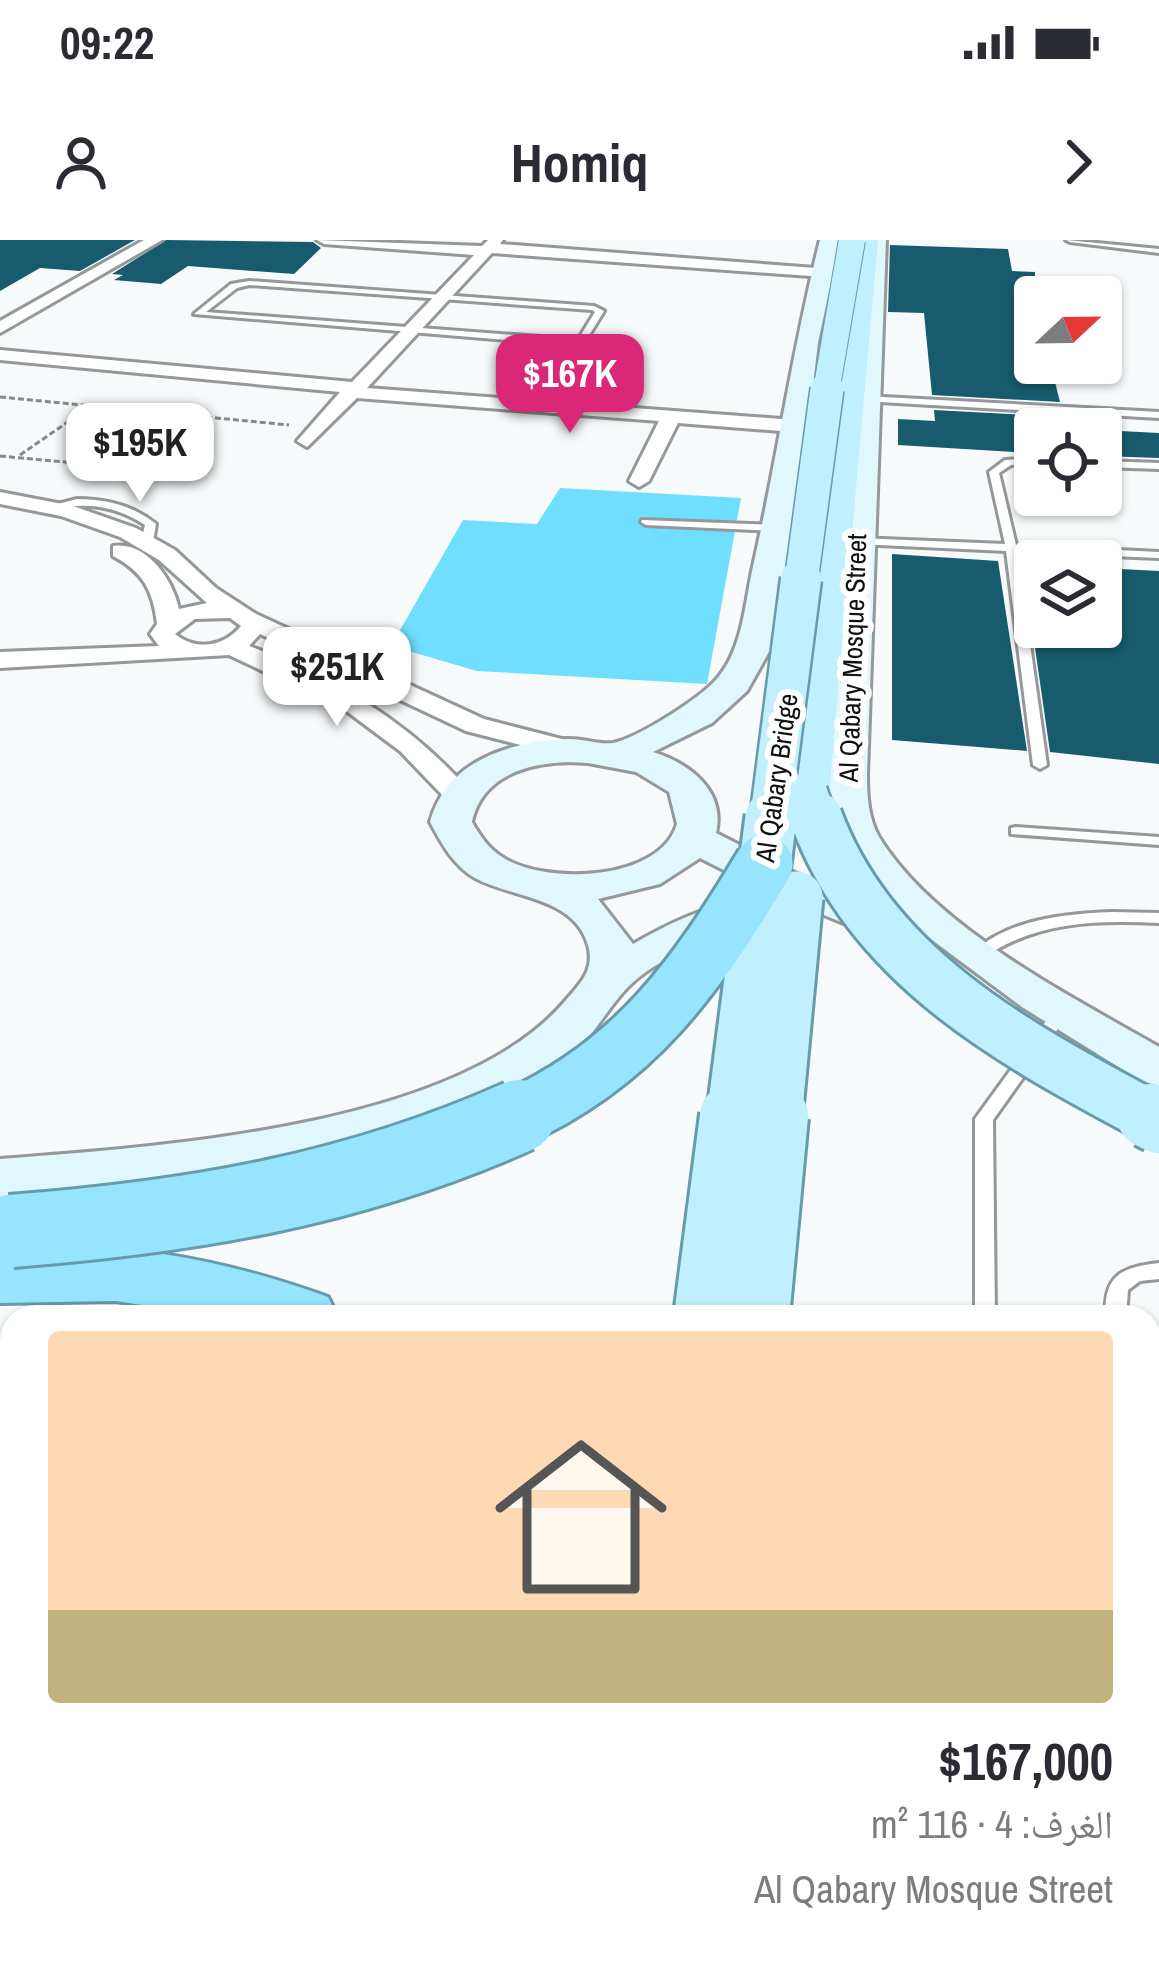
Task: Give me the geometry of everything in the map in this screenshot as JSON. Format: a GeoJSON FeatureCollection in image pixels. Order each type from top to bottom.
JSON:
{"type":"FeatureCollection","features":[{"type":"Feature","properties":{"kind":"highway"},"geometry":{"type":"LineString","coordinates":[[4,1238],[130,1222],[305,1190],[415,1159],[514,1117],[597,1068],[662,1014],[706,958],[764,864]]}},
{"type":"Feature","properties":{"kind":"highway"},"geometry":{"type":"LineString","coordinates":[[4,1238],[100,1272],[186,1281],[269,1305]]}},
{"type":"Feature","properties":{"kind":"main road","name":"Al Qabary Bridge"},"geometry":{"type":"LineString","coordinates":[[758,1305],[866,240]]}},
{"type":"Feature","properties":{"kind":"main road","name":"Al Qabary Bridge"},"geometry":{"type":"LineString","coordinates":[[708,1305],[795,656],[838,256]]}},
{"type":"Feature","properties":{"kind":"main road"},"geometry":{"type":"LineString","coordinates":[[807,793],[829,858],[850,892],[913,963],[1006,1035],[1159,1121]]}},
{"type":"Feature","properties":{"kind":"street"},"geometry":{"type":"LineString","coordinates":[[0,317],[134,240]]}},
{"type":"Feature","properties":{"kind":"street"},"geometry":{"type":"LineString","coordinates":[[0,328],[155,240]]}},
{"type":"Feature","properties":{"kind":"street"},"geometry":{"type":"LineString","coordinates":[[324,240],[838,256]]}},
{"type":"Feature","properties":{"kind":"street"},"geometry":{"type":"LineString","coordinates":[[408,240],[493,247]]}},
{"type":"Feature","properties":{"kind":"street"},"geometry":{"type":"LineString","coordinates":[[618,755],[699,715],[745,667],[756,635],[806,344],[838,256],[830,240]]}},
{"type":"Feature","properties":{"kind":"street","name":"Al Qabary Mosque Street"},"geometry":{"type":"LineString","coordinates":[[876,240],[847,774],[850,816],[857,836],[891,878],[980,953],[1159,1069]]}},
{"type":"Feature","properties":{"kind":"street"},"geometry":{"type":"LineString","coordinates":[[314,434],[349,392],[493,247]]}},
{"type":"Feature","properties":{"kind":"street"},"geometry":{"type":"LineString","coordinates":[[374,393],[462,299],[493,247]]}},
{"type":"Feature","properties":{"kind":"street"},"geometry":{"type":"LineString","coordinates":[[0,355],[349,392]]}},
{"type":"Feature","properties":{"kind":"street"},"geometry":{"type":"LineString","coordinates":[[0,364],[794,426]]}},
{"type":"Feature","properties":{"kind":"street"},"geometry":{"type":"LineString","coordinates":[[639,481],[671,417]]}},
{"type":"Feature","properties":{"kind":"street"},"geometry":{"type":"LineString","coordinates":[[0,498],[95,518],[147,542],[212,597],[245,617],[475,725],[519,740],[618,755],[657,767],[685,788],[699,812],[694,838],[668,863],[626,881],[546,885]]}},
{"type":"Feature","properties":{"kind":"street"},"geometry":{"type":"LineString","coordinates":[[0,507],[68,527],[145,565],[165,589],[165,628],[175,647],[195,651]]}},
{"type":"Feature","properties":{"kind":"street"},"geometry":{"type":"LineString","coordinates":[[0,639],[165,628],[202,610],[245,617]]}},
{"type":"Feature","properties":{"kind":"street"},"geometry":{"type":"LineString","coordinates":[[0,660],[229,647],[250,635],[245,617]]}},
{"type":"Feature","properties":{"kind":"street"},"geometry":{"type":"LineString","coordinates":[[229,647],[290,670],[372,715],[419,752],[458,795]]}},
{"type":"Feature","properties":{"kind":"street"},"geometry":{"type":"LineString","coordinates":[[571,751],[503,763],[469,783],[458,795],[451,823],[465,850],[499,872],[546,885],[581,904],[604,931],[613,961],[610,977]]}},
{"type":"Feature","properties":{"kind":"street"},"geometry":{"type":"LineString","coordinates":[[694,838],[828,903],[980,953]]}},
{"type":"Feature","properties":{"kind":"street"},"geometry":{"type":"LineString","coordinates":[[4,1238],[232,1157],[391,1117],[473,1085],[534,1055],[580,1018],[610,977],[656,947],[708,925],[766,910],[828,903]]}},
{"type":"Feature","properties":{"kind":"lane"},"geometry":{"type":"LineString","coordinates":[[1070,240],[1159,251]]}},
{"type":"Feature","properties":{"kind":"lane"},"geometry":{"type":"LineString","coordinates":[[244,284],[462,299],[600,311],[578,341],[198,314],[234,286],[244,284]]}},
{"type":"Feature","properties":{"kind":"lane"},"geometry":{"type":"LineString","coordinates":[[866,399],[1159,415]]}},
{"type":"Feature","properties":{"kind":"lane"},"geometry":{"type":"LineString","coordinates":[[1014,462],[994,472],[1011,548],[1040,765]]}},
{"type":"Feature","properties":{"kind":"lane"},"geometry":{"type":"LineString","coordinates":[[1122,465],[1159,466]]}},
{"type":"Feature","properties":{"kind":"lane"},"geometry":{"type":"LineString","coordinates":[[646,522],[775,528]]}},
{"type":"Feature","properties":{"kind":"lane"},"geometry":{"type":"LineString","coordinates":[[858,541],[1159,555]]}},
{"type":"Feature","properties":{"kind":"lane"},"geometry":{"type":"LineString","coordinates":[[1016,831],[1159,841]]}},
{"type":"Feature","properties":{"kind":"lane"},"geometry":{"type":"LineString","coordinates":[[980,953],[1010,933],[1040,925],[1105,916],[1159,918]]}},
{"type":"Feature","properties":{"kind":"lane"},"geometry":{"type":"LineString","coordinates":[[985,1305],[984,1119],[1063,1010]]}},
{"type":"Feature","properties":{"kind":"lane"},"geometry":{"type":"LineString","coordinates":[[1114,1305],[1118,1286],[1135,1274],[1159,1271]]}},
{"type":"Feature","properties":{"kind":"path"},"geometry":{"type":"LineString","coordinates":[[0,398],[314,434]]}},
{"type":"Feature","properties":{"kind":"path"},"geometry":{"type":"LineString","coordinates":[[0,409],[15,399]]}},
{"type":"Feature","properties":{"kind":"path"},"geometry":{"type":"LineString","coordinates":[[17,458],[91,406]]}},
{"type":"Feature","properties":{"kind":"path"},"geometry":{"type":"LineString","coordinates":[[0,456],[118,467]]}},
{"type":"Feature","properties":{"kind":"shaded area"},"geometry":{"type":"Polygon","coordinates":[[[560,488],[741,498],[707,684],[477,671],[391,646],[463,520],[537,524],[560,488]]]}},
{"type":"Feature","properties":{"kind":"building"},"geometry":{"type":"Polygon","coordinates":[[[0,240],[135,240],[80,271],[40,268],[0,291],[0,240]]]}},
{"type":"Feature","properties":{"kind":"building"},"geometry":{"type":"Polygon","coordinates":[[[166,240],[313,242],[321,248],[294,274],[188,266],[161,284],[114,280],[123,275],[112,274],[166,240]]]}},
{"type":"Feature","properties":{"kind":"building"},"geometry":{"type":"Polygon","coordinates":[[[890,245],[1008,249],[1012,271],[1035,272],[1035,276],[1014,276],[1014,384],[1056,384],[1060,402],[932,395],[924,313],[888,312],[890,245]]]}},
{"type":"Feature","properties":{"kind":"building"},"geometry":{"type":"Polygon","coordinates":[[[934,410],[1014,414],[1014,452],[898,445],[898,419],[935,421],[934,410]]]}},
{"type":"Feature","properties":{"kind":"building"},"geometry":{"type":"Polygon","coordinates":[[[1122,431],[1159,433],[1159,458],[1122,457],[1122,431]]]}},
{"type":"Feature","properties":{"kind":"building"},"geometry":{"type":"Polygon","coordinates":[[[892,554],[998,561],[1027,751],[892,740],[892,554]]]}},
{"type":"Feature","properties":{"kind":"building"},"geometry":{"type":"Polygon","coordinates":[[[1122,569],[1159,571],[1159,764],[1050,752],[1035,648],[1122,648],[1122,569]]]}}]}
